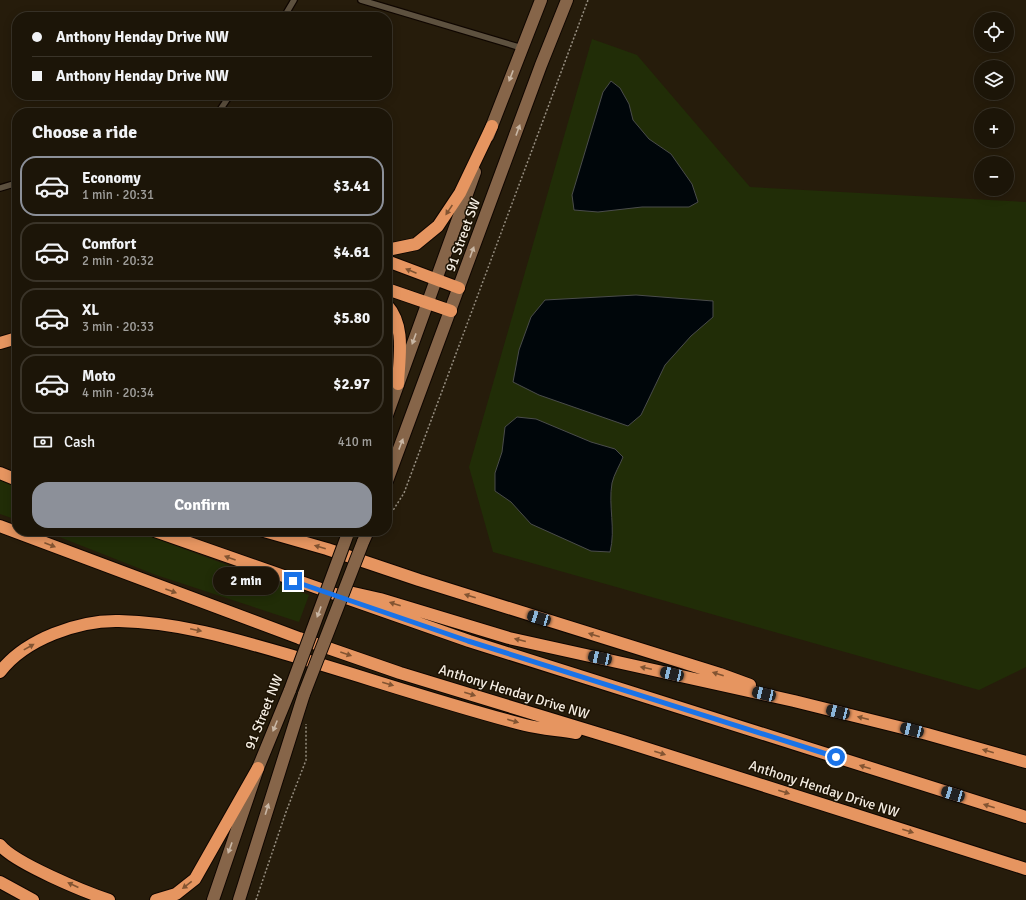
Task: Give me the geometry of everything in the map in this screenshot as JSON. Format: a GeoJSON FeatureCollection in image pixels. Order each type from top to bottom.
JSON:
{"type":"FeatureCollection","features":[{"type":"Feature","properties":{"kind":"highway"},"geometry":{"type":"LineString","coordinates":[[392,249],[416,244],[438,226],[460,193],[492,126]]}},
{"type":"Feature","properties":{"kind":"highway"},"geometry":{"type":"LineString","coordinates":[[392,263],[436,281],[459,288]]}},
{"type":"Feature","properties":{"kind":"highway"},"geometry":{"type":"LineString","coordinates":[[392,290],[451,311]]}},
{"type":"Feature","properties":{"kind":"highway"},"geometry":{"type":"LineString","coordinates":[[392,312],[399,330],[398,384]]}},
{"type":"Feature","properties":{"kind":"highway"},"geometry":{"type":"LineString","coordinates":[[0,343],[12,339]]}},
{"type":"Feature","properties":{"kind":"highway"},"geometry":{"type":"LineString","coordinates":[[0,473],[12,478]]}},
{"type":"Feature","properties":{"kind":"highway","name":"Anthony Henday Drive NW"},"geometry":{"type":"LineString","coordinates":[[0,526],[12,530]]}},
{"type":"Feature","properties":{"kind":"highway","name":"Anthony Henday Drive NW"},"geometry":{"type":"LineString","coordinates":[[27,536],[299,638],[400,673],[623,741],[1026,869]]}},
{"type":"Feature","properties":{"kind":"highway"},"geometry":{"type":"LineString","coordinates":[[169,536],[293,581],[468,641],[1026,818]]}},
{"type":"Feature","properties":{"kind":"highway"},"geometry":{"type":"LineString","coordinates":[[282,536],[327,549],[427,583],[720,674],[794,701]]}},
{"type":"Feature","properties":{"kind":"highway"},"geometry":{"type":"LineString","coordinates":[[293,581],[380,599],[461,624],[550,647],[794,701],[927,734],[1026,762]]}},
{"type":"Feature","properties":{"kind":"highway"},"geometry":{"type":"LineString","coordinates":[[0,672],[24,649],[52,635],[76,626],[118,621],[164,625],[197,630],[262,647],[526,725],[623,741]]}},
{"type":"Feature","properties":{"kind":"highway"},"geometry":{"type":"LineString","coordinates":[[156,900],[176,894],[195,879],[258,768]]}},
{"type":"Feature","properties":{"kind":"highway"},"geometry":{"type":"LineString","coordinates":[[0,845],[4,850],[20,861],[93,895],[109,900]]}},
{"type":"Feature","properties":{"kind":"highway"},"geometry":{"type":"LineString","coordinates":[[0,882],[33,900]]}},
{"type":"Feature","properties":{"kind":"main road","name":"91 Street SW"},"geometry":{"type":"LineString","coordinates":[[392,401],[492,126],[541,0]]}},
{"type":"Feature","properties":{"kind":"main road","name":"91 Street SW"},"geometry":{"type":"LineString","coordinates":[[392,468],[541,64],[567,0]]}},
{"type":"Feature","properties":{"kind":"main road","name":"91 Street NW"},"geometry":{"type":"LineString","coordinates":[[213,900],[258,768],[290,690],[347,536]]}},
{"type":"Feature","properties":{"kind":"main road"},"geometry":{"type":"LineString","coordinates":[[239,900],[304,694],[365,537]]}},
{"type":"Feature","properties":{"kind":"lane"},"geometry":{"type":"LineString","coordinates":[[287,12],[294,0]]}},
{"type":"Feature","properties":{"kind":"lane"},"geometry":{"type":"LineString","coordinates":[[361,0],[522,48]]}},
{"type":"Feature","properties":{"kind":"lane"},"geometry":{"type":"LineString","coordinates":[[0,188],[12,184]]}},
{"type":"Feature","properties":{"kind":"path"},"geometry":{"type":"LineString","coordinates":[[392,512],[404,493],[588,0]]}},
{"type":"Feature","properties":{"kind":"path"},"geometry":{"type":"LineString","coordinates":[[256,900],[306,760],[306,719]]}},
{"type":"Feature","properties":{"kind":"green space"},"geometry":{"type":"Polygon","coordinates":[[[592,39],[637,55],[750,187],[1026,202],[1026,667],[979,690],[493,552],[469,467],[592,39]]]}},
{"type":"Feature","properties":{"kind":"green space"},"geometry":{"type":"Polygon","coordinates":[[[0,479],[12,484],[12,518],[0,514],[0,479]]]}},
{"type":"Feature","properties":{"kind":"green space"},"geometry":{"type":"Polygon","coordinates":[[[57,536],[149,536],[309,595],[299,622],[156,575],[57,536]]]}},
{"type":"Feature","properties":{"kind":"shaded area"},"geometry":{"type":"Polygon","coordinates":[[[611,81],[620,88],[629,104],[633,120],[649,139],[671,154],[692,184],[698,202],[689,207],[642,207],[598,212],[574,210],[572,195],[603,92],[611,81]]]}},
{"type":"Feature","properties":{"kind":"shaded area"},"geometry":{"type":"Polygon","coordinates":[[[636,295],[713,301],[713,317],[691,336],[665,365],[641,415],[628,426],[539,395],[513,382],[519,350],[531,317],[545,300],[636,295]]]}},
{"type":"Feature","properties":{"kind":"shaded area"},"geometry":{"type":"Polygon","coordinates":[[[517,417],[536,419],[591,442],[615,449],[623,457],[612,483],[612,543],[610,552],[591,551],[531,524],[511,502],[495,491],[495,473],[502,452],[505,427],[517,417]]]}},
{"type":"Feature","properties":{"kind":"route"},"geometry":{"type":"LineString","coordinates":[[293,581],[468,641],[836,757]]}}]}
